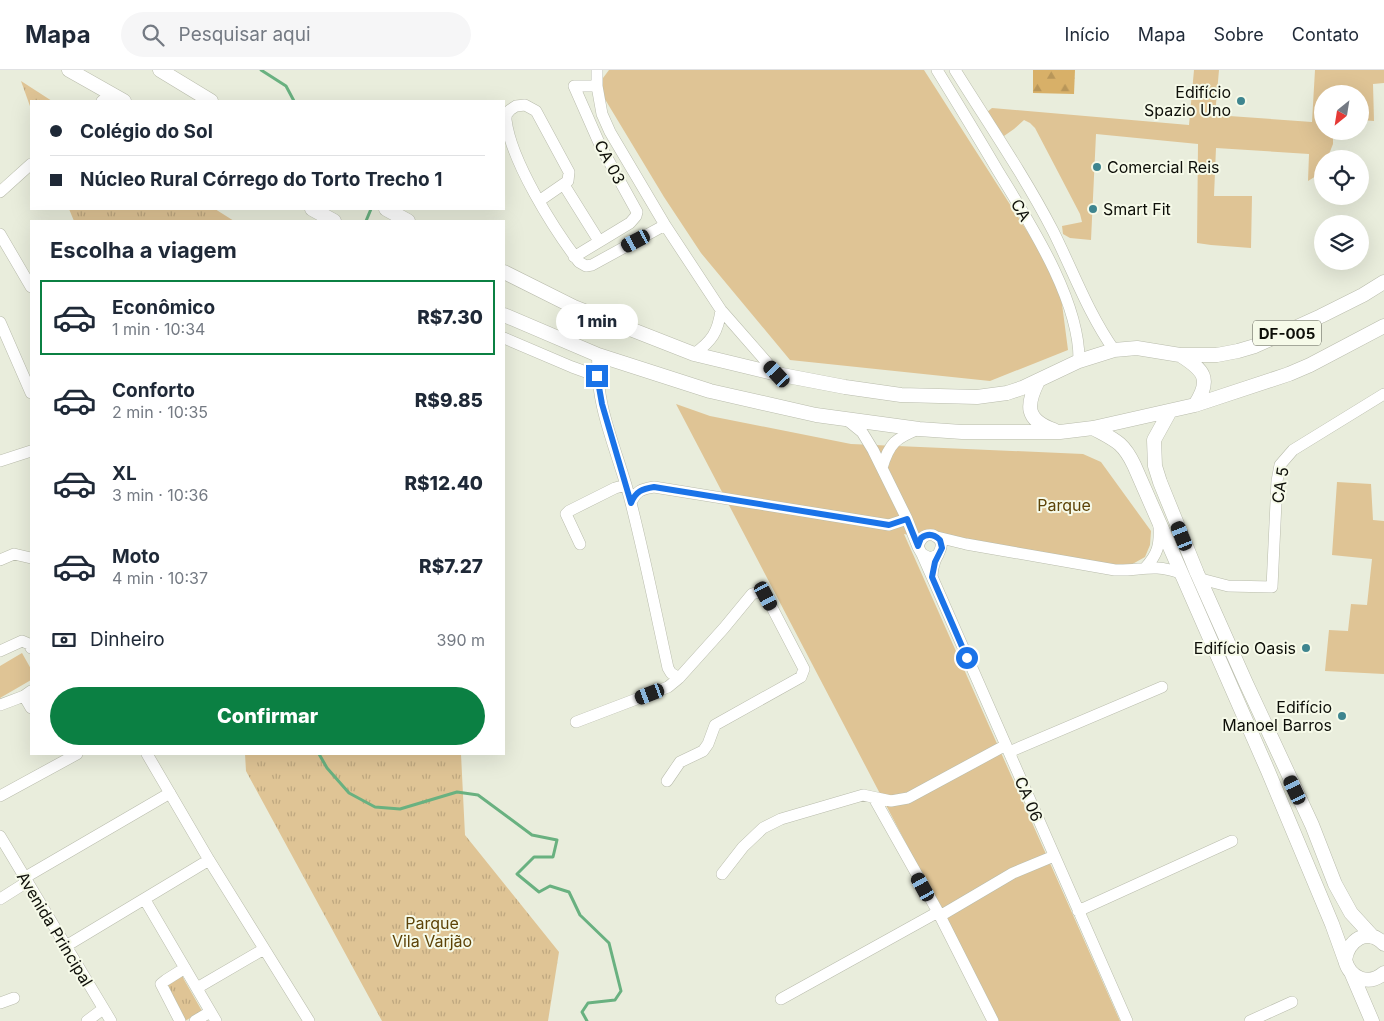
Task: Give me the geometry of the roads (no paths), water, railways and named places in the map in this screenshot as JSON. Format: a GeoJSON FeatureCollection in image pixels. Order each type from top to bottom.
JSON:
{"type":"FeatureCollection","features":[{"type":"Feature","properties":{"kind":"main road"},"geometry":{"type":"LineString","coordinates":[[69,70],[106,98]]}},
{"type":"Feature","properties":{"kind":"main road"},"geometry":{"type":"LineString","coordinates":[[160,70],[208,100]]}},
{"type":"Feature","properties":{"kind":"main road"},"geometry":{"type":"LineString","coordinates":[[314,210],[330,220]]}},
{"type":"Feature","properties":{"kind":"main road"},"geometry":{"type":"LineString","coordinates":[[388,210],[405,220]]}},
{"type":"Feature","properties":{"kind":"main road","name":"DF-005"},"geometry":{"type":"LineString","coordinates":[[505,272],[574,307],[694,354],[777,374],[845,387],[901,395],[977,398],[1007,393],[1038,381],[1079,361],[1114,350],[1137,348],[1180,355],[1217,355],[1255,346],[1321,316],[1384,282]]}},
{"type":"Feature","properties":{"kind":"main road","name":"DF-005"},"geometry":{"type":"LineString","coordinates":[[505,315],[598,355],[710,391],[816,415],[919,429],[962,432],[1060,432],[1093,428],[1195,405],[1289,374],[1384,326]]}},
{"type":"Feature","properties":{"kind":"main road"},"geometry":{"type":"LineString","coordinates":[[1180,355],[1196,364],[1205,378],[1204,386],[1195,405]]}},
{"type":"Feature","properties":{"kind":"main road"},"geometry":{"type":"LineString","coordinates":[[1038,381],[1029,404],[1031,414],[1036,421],[1060,432]]}},
{"type":"Feature","properties":{"kind":"main road"},"geometry":{"type":"LineString","coordinates":[[1170,411],[1154,440],[1155,466],[1200,579],[1312,825],[1335,884],[1351,913],[1379,939]]}},
{"type":"Feature","properties":{"kind":"main road"},"geometry":{"type":"LineString","coordinates":[[1093,428],[1120,443],[1128,453],[1268,771],[1372,1021]]}},
{"type":"Feature","properties":{"kind":"main road"},"geometry":{"type":"LineString","coordinates":[[1379,939],[1360,938],[1354,941],[1349,946],[1348,966],[1357,978],[1364,980],[1379,978],[1384,973]]}},
{"type":"Feature","properties":{"kind":"street","name":"CA 03"},"geometry":{"type":"LineString","coordinates":[[597,70],[597,86],[602,114],[610,132],[665,225],[721,310],[777,374]]}},
{"type":"Feature","properties":{"kind":"street","name":"CA"},"geometry":{"type":"LineString","coordinates":[[937,70],[1022,210],[1052,266],[1069,304],[1079,347],[1079,361]]}},
{"type":"Feature","properties":{"kind":"street","name":"CA"},"geometry":{"type":"LineString","coordinates":[[955,70],[1053,231],[1087,305],[1114,350]]}},
{"type":"Feature","properties":{"kind":"street","name":"CA 03"},"geometry":{"type":"LineString","coordinates":[[574,256],[630,223],[637,212],[600,145],[574,86],[597,86]]}},
{"type":"Feature","properties":{"kind":"street"},"geometry":{"type":"LineString","coordinates":[[539,200],[564,184],[569,177],[568,172],[536,111],[526,105],[516,106],[506,115],[507,127],[514,150],[539,200],[574,256],[582,265],[592,265],[665,225]]}},
{"type":"Feature","properties":{"kind":"street"},"geometry":{"type":"LineString","coordinates":[[0,192],[30,165]]}},
{"type":"Feature","properties":{"kind":"street"},"geometry":{"type":"LineString","coordinates":[[564,184],[599,241]]}},
{"type":"Feature","properties":{"kind":"street"},"geometry":{"type":"LineString","coordinates":[[0,234],[30,285]]}},
{"type":"Feature","properties":{"kind":"street"},"geometry":{"type":"LineString","coordinates":[[694,354],[712,338],[719,325],[721,310]]}},
{"type":"Feature","properties":{"kind":"street"},"geometry":{"type":"LineString","coordinates":[[0,322],[30,391]]}},
{"type":"Feature","properties":{"kind":"street"},"geometry":{"type":"LineString","coordinates":[[505,338],[597,376]]}},
{"type":"Feature","properties":{"kind":"street"},"geometry":{"type":"LineString","coordinates":[[598,355],[597,376],[602,404],[631,503],[668,668],[671,673],[679,678]]}},
{"type":"Feature","properties":{"kind":"street","name":"CA 5"},"geometry":{"type":"LineString","coordinates":[[1200,579],[1228,586],[1272,586],[1280,465],[1286,457],[1303,443],[1384,394]]}},
{"type":"Feature","properties":{"kind":"street","name":"CA 06"},"geometry":{"type":"LineString","coordinates":[[846,419],[862,432],[907,519],[1127,1021]]}},
{"type":"Feature","properties":{"kind":"street"},"geometry":{"type":"LineString","coordinates":[[882,468],[886,453],[901,436],[919,429]]}},
{"type":"Feature","properties":{"kind":"street"},"geometry":{"type":"LineString","coordinates":[[0,461],[30,451]]}},
{"type":"Feature","properties":{"kind":"street"},"geometry":{"type":"LineString","coordinates":[[580,544],[566,514],[608,491],[626,485]]}},
{"type":"Feature","properties":{"kind":"street"},"geometry":{"type":"LineString","coordinates":[[631,503],[635,493],[642,488],[654,487],[889,525],[907,519]]}},
{"type":"Feature","properties":{"kind":"street"},"geometry":{"type":"LineString","coordinates":[[1145,568],[1153,559],[1160,544],[1160,525]]}},
{"type":"Feature","properties":{"kind":"street"},"geometry":{"type":"LineString","coordinates":[[966,544],[930,558],[920,550],[921,538],[933,535],[966,544],[1115,570],[1129,571],[1145,568],[1164,568],[1180,573]]}},
{"type":"Feature","properties":{"kind":"street"},"geometry":{"type":"LineString","coordinates":[[932,577],[942,544],[937,537]]}},
{"type":"Feature","properties":{"kind":"street"},"geometry":{"type":"LineString","coordinates":[[0,560],[14,554],[30,558]]}},
{"type":"Feature","properties":{"kind":"street"},"geometry":{"type":"LineString","coordinates":[[1210,600],[1228,586]]}},
{"type":"Feature","properties":{"kind":"street"},"geometry":{"type":"LineString","coordinates":[[576,722],[668,687],[679,678],[752,594],[759,592],[766,596],[804,669],[801,677],[714,726],[708,744],[703,750],[680,762],[667,781]]}},
{"type":"Feature","properties":{"kind":"street"},"geometry":{"type":"LineString","coordinates":[[0,651],[22,641],[30,646]]}},
{"type":"Feature","properties":{"kind":"street"},"geometry":{"type":"LineString","coordinates":[[722,874],[749,841],[763,828],[781,819],[862,795],[891,801],[908,798],[1008,749],[1162,687]]}},
{"type":"Feature","properties":{"kind":"street"},"geometry":{"type":"LineString","coordinates":[[0,705],[28,694]]}},
{"type":"Feature","properties":{"kind":"street"},"geometry":{"type":"LineString","coordinates":[[0,796],[60,758],[73,755]]}},
{"type":"Feature","properties":{"kind":"street"},"geometry":{"type":"LineString","coordinates":[[148,755],[209,860],[309,1021]]}},
{"type":"Feature","properties":{"kind":"street"},"geometry":{"type":"LineString","coordinates":[[0,899],[26,880],[170,793]]}},
{"type":"Feature","properties":{"kind":"street"},"geometry":{"type":"LineString","coordinates":[[874,798],[939,914],[993,1021]]}},
{"type":"Feature","properties":{"kind":"street","name":"Avenida Principal"},"geometry":{"type":"LineString","coordinates":[[0,836],[110,1021]]}},
{"type":"Feature","properties":{"kind":"street"},"geometry":{"type":"LineString","coordinates":[[1078,911],[1232,841]]}},
{"type":"Feature","properties":{"kind":"street"},"geometry":{"type":"LineString","coordinates":[[781,999],[1012,873],[1054,856]]}},
{"type":"Feature","properties":{"kind":"street"},"geometry":{"type":"LineString","coordinates":[[66,946],[209,860]]}},
{"type":"Feature","properties":{"kind":"street"},"geometry":{"type":"LineString","coordinates":[[145,900],[213,1016],[195,1021]]}},
{"type":"Feature","properties":{"kind":"street"},"geometry":{"type":"LineString","coordinates":[[197,988],[264,949]]}},
{"type":"Feature","properties":{"kind":"street"},"geometry":{"type":"LineString","coordinates":[[180,1021],[161,984],[185,968]]}},
{"type":"Feature","properties":{"kind":"street"},"geometry":{"type":"LineString","coordinates":[[0,1003],[14,998]]}},
{"type":"Feature","properties":{"kind":"street"},"geometry":{"type":"LineString","coordinates":[[1250,1021],[1292,1002]]}},
{"type":"Feature","properties":{"kind":"street"},"geometry":{"type":"LineString","coordinates":[[87,1021],[103,1009]]}},
{"type":"Feature","properties":{"kind":"waterway"},"geometry":{"type":"LineString","coordinates":[[261,70],[286,86],[293,100]]}},
{"type":"Feature","properties":{"kind":"waterway"},"geometry":{"type":"LineString","coordinates":[[366,220],[371,210]]}},
{"type":"Feature","properties":{"kind":"waterway"},"geometry":{"type":"LineString","coordinates":[[320,755],[327,768],[349,793],[375,807],[400,809],[457,792],[478,795],[532,835],[557,840],[553,857],[534,857],[517,874],[539,892],[550,886],[569,892],[580,915],[609,943],[621,991],[615,1000],[588,1003],[582,1012],[587,1021]]}},
{"type":"Feature","properties":{"kind":"place","name":"Edifício Spazio Uno"},"geometry":{"type":"Point","coordinates":[1241,101]}},
{"type":"Feature","properties":{"kind":"place","name":"Comercial Reis"},"geometry":{"type":"Point","coordinates":[1097,167]}},
{"type":"Feature","properties":{"kind":"place","name":"Smart Fit"},"geometry":{"type":"Point","coordinates":[1093,209]}},
{"type":"Feature","properties":{"kind":"place","name":"Edifício Oasis"},"geometry":{"type":"Point","coordinates":[1306,648]}},
{"type":"Feature","properties":{"kind":"place","name":"Edifício Manoel Barros"},"geometry":{"type":"Point","coordinates":[1342,716]}},
{"type":"Feature","properties":{"kind":"park label","name":"Parque"},"geometry":{"type":"Point","coordinates":[1064,505]}},
{"type":"Feature","properties":{"kind":"park label","name":"Parque Vila Varjão"},"geometry":{"type":"Point","coordinates":[432,932]}}]}
